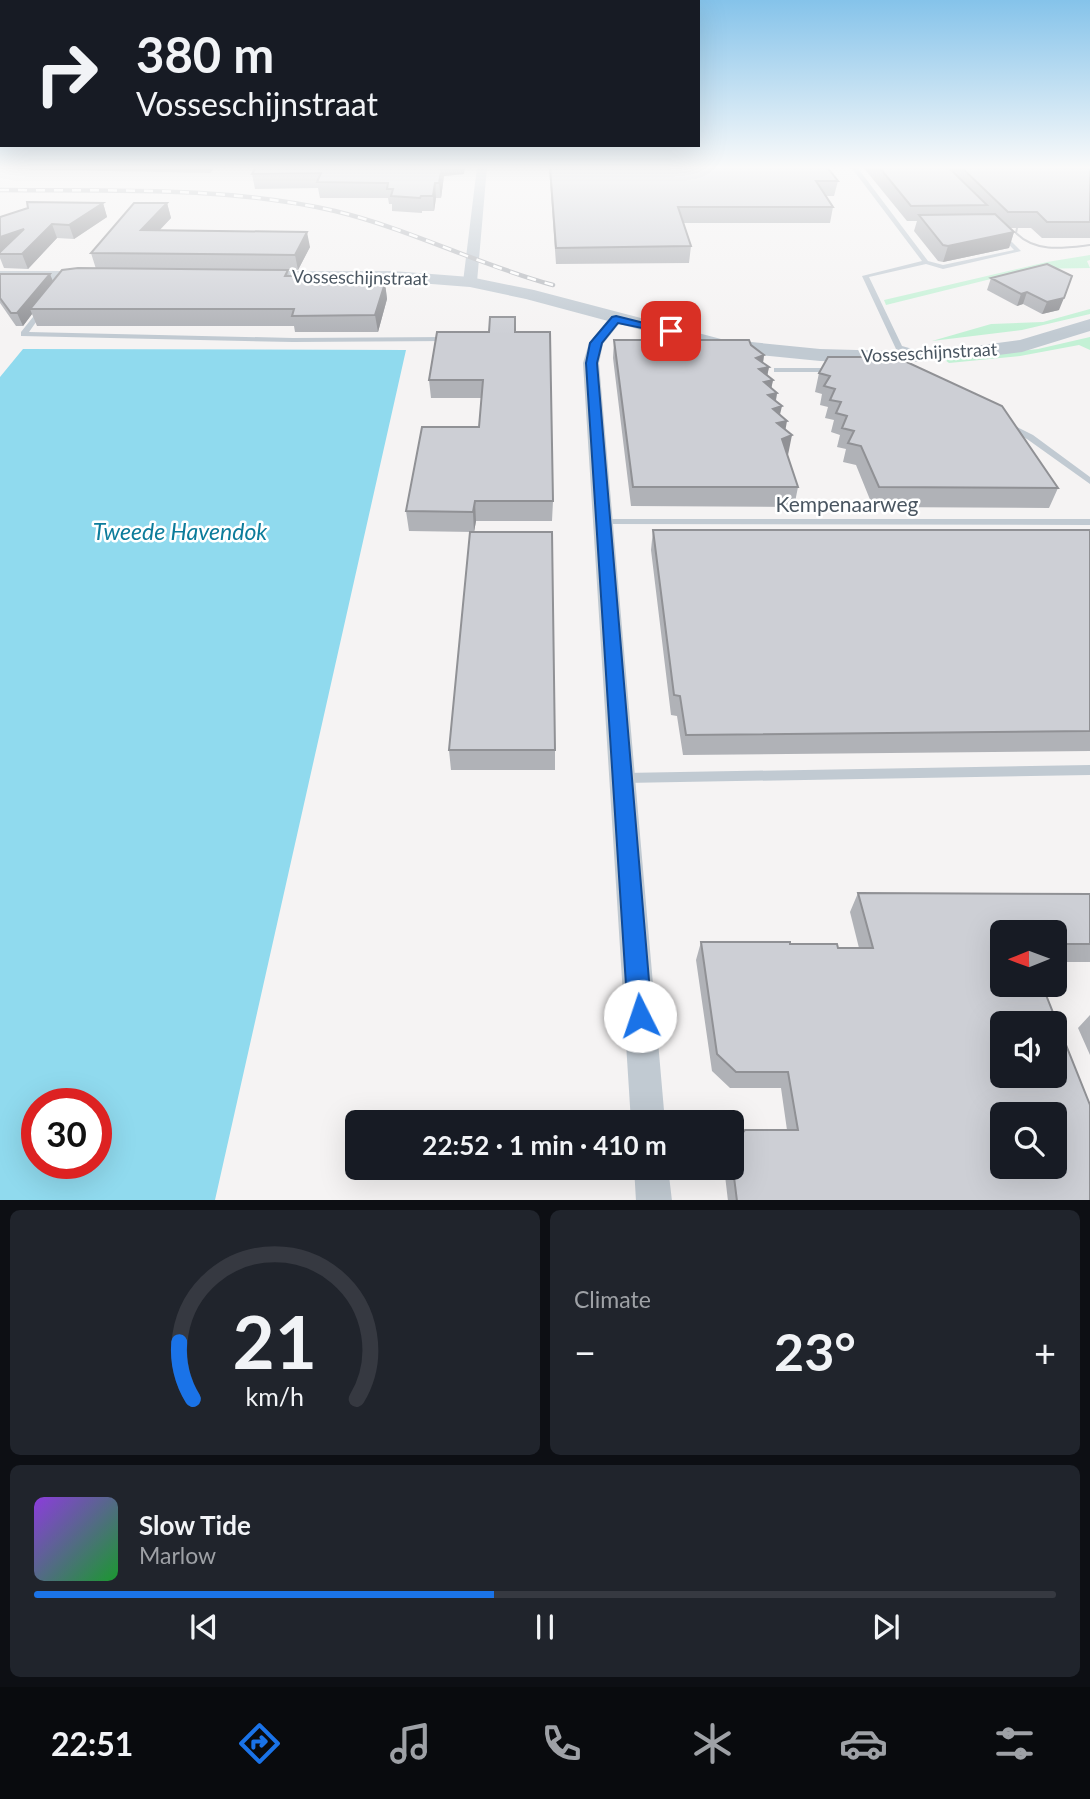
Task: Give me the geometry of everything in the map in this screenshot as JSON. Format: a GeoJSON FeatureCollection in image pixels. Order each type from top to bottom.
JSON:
{"type":"FeatureCollection","features":[{"type":"Feature","properties":{"kind":"street"},"geometry":{"type":"LineString","coordinates":[[470,282],[476,223]]}},
{"type":"Feature","properties":{"kind":"street"},"geometry":{"type":"LineString","coordinates":[[0,276],[66,279],[116,276]]}},
{"type":"Feature","properties":{"kind":"street","name":"Vosseschijnstraat"},"geometry":{"type":"LineString","coordinates":[[249,276],[393,276],[470,282],[528,294],[720,345],[820,355],[926,356],[1022,346],[1090,325]]}},
{"type":"Feature","properties":{"kind":"street"},"geometry":{"type":"LineString","coordinates":[[616,319],[596,343],[592,363],[647,1110]]}},
{"type":"Feature","properties":{"kind":"street","name":"Vosseschijnstraat"},"geometry":{"type":"LineString","coordinates":[[671,331],[789,344],[899,347],[1061,333]]}},
{"type":"Feature","properties":{"kind":"street"},"geometry":{"type":"LineString","coordinates":[[652,1180],[653,1200]]}},
{"type":"Feature","properties":{"kind":"lane"},"geometry":{"type":"LineString","coordinates":[[896,223],[926,262]]}},
{"type":"Feature","properties":{"kind":"lane"},"geometry":{"type":"LineString","coordinates":[[926,356],[899,347],[865,276],[926,262],[943,267],[1018,251],[993,225]]}},
{"type":"Feature","properties":{"kind":"lane"},"geometry":{"type":"LineString","coordinates":[[898,226],[912,226]]}},
{"type":"Feature","properties":{"kind":"lane"},"geometry":{"type":"LineString","coordinates":[[51,298],[24,334],[293,340],[458,339]]}},
{"type":"Feature","properties":{"kind":"lane"},"geometry":{"type":"LineString","coordinates":[[820,355],[889,354],[899,347]]}},
{"type":"Feature","properties":{"kind":"lane"},"geometry":{"type":"LineString","coordinates":[[777,370],[840,370]]}},
{"type":"Feature","properties":{"kind":"lane"},"geometry":{"type":"LineString","coordinates":[[997,419],[1030,437],[1090,481]]}},
{"type":"Feature","properties":{"kind":"lane","name":"Kempenaarweg"},"geometry":{"type":"LineString","coordinates":[[605,522],[1090,522]]}},
{"type":"Feature","properties":{"kind":"lane"},"geometry":{"type":"LineString","coordinates":[[622,778],[1090,770]]}},
{"type":"Feature","properties":{"kind":"green space"},"geometry":{"type":"Polygon","coordinates":[[[1090,255],[1090,260],[1087,261],[1090,268],[1031,269],[886,305],[884,300],[1047,262],[1090,255]]]}},
{"type":"Feature","properties":{"kind":"green space"},"geometry":{"type":"Polygon","coordinates":[[[1090,309],[1090,314],[1022,330],[932,341],[991,324],[1043,322],[1090,309]]]}},
{"type":"Feature","properties":{"kind":"green space"},"geometry":{"type":"Polygon","coordinates":[[[1090,337],[1090,350],[1079,345],[1020,356],[949,363],[945,360],[1038,349],[1090,337]]]}},
{"type":"Feature","properties":{"kind":"water","name":"Tweede Havendok"},"geometry":{"type":"Polygon","coordinates":[[[23,349],[406,350],[215,1200],[0,1200],[0,377],[23,349]]]}},
{"type":"Feature","properties":{"kind":"building"},"geometry":{"type":"Polygon","coordinates":[[[0,223],[72,223],[52,224],[22,254],[0,252],[24,229],[0,237],[0,223]]]}},
{"type":"Feature","properties":{"kind":"building"},"geometry":{"type":"Polygon","coordinates":[[[117,223],[148,223],[141,230],[307,232],[295,255],[91,253],[117,223]]]}},
{"type":"Feature","properties":{"kind":"building"},"geometry":{"type":"Polygon","coordinates":[[[554,223],[683,223],[691,246],[556,248],[554,223]]]}},
{"type":"Feature","properties":{"kind":"building"},"geometry":{"type":"Polygon","coordinates":[[[925,223],[1004,223],[1014,232],[948,246],[943,245],[925,223]]]}},
{"type":"Feature","properties":{"kind":"building"},"geometry":{"type":"Polygon","coordinates":[[[1047,264],[1072,276],[1064,298],[1047,302],[1027,292],[1021,294],[991,278],[1047,264]]]}},
{"type":"Feature","properties":{"kind":"building"},"geometry":{"type":"Polygon","coordinates":[[[62,270],[288,270],[285,276],[308,276],[305,283],[385,283],[375,315],[292,316],[294,309],[30,309],[62,270]]]}},
{"type":"Feature","properties":{"kind":"building"},"geometry":{"type":"Polygon","coordinates":[[[0,274],[50,274],[17,313],[11,313],[0,298],[0,274]]]}},
{"type":"Feature","properties":{"kind":"building"},"geometry":{"type":"Polygon","coordinates":[[[490,317],[515,317],[515,332],[550,332],[553,501],[475,501],[473,512],[406,511],[422,427],[479,427],[483,380],[429,380],[437,332],[489,332],[490,317]]]}},
{"type":"Feature","properties":{"kind":"building"},"geometry":{"type":"Polygon","coordinates":[[[614,340],[749,340],[751,345],[764,355],[756,358],[769,367],[759,369],[773,380],[764,382],[777,393],[768,395],[782,406],[773,409],[787,421],[777,423],[792,435],[782,439],[798,487],[633,487],[614,340]]]}},
{"type":"Feature","properties":{"kind":"building"},"geometry":{"type":"Polygon","coordinates":[[[828,357],[896,357],[1002,406],[1058,488],[879,487],[861,446],[848,443],[854,431],[842,428],[847,416],[836,413],[841,402],[830,400],[835,389],[824,386],[830,376],[819,373],[828,357]]]}},
{"type":"Feature","properties":{"kind":"building"},"geometry":{"type":"Polygon","coordinates":[[[653,530],[1090,530],[1090,731],[686,735],[680,696],[674,695],[653,530]]]}},
{"type":"Feature","properties":{"kind":"building"},"geometry":{"type":"Polygon","coordinates":[[[470,532],[552,532],[555,750],[449,750],[470,532]]]}},
{"type":"Feature","properties":{"kind":"building"},"geometry":{"type":"Polygon","coordinates":[[[858,893],[1090,894],[1090,944],[1068,944],[1068,920],[990,920],[990,998],[1047,998],[1052,1011],[990,1011],[990,1088],[1067,1088],[1067,1048],[1090,1105],[1090,1200],[737,1200],[734,1180],[744,1180],[745,1130],[798,1130],[788,1072],[736,1072],[717,1054],[701,942],[837,944],[838,948],[873,948],[858,893]]]}},
{"type":"Feature","properties":{"kind":"tram line"},"geometry":{"type":"LineString","coordinates":[[1017,228],[1016,233],[1032,244],[1051,248],[1090,245]]}},
{"type":"Feature","properties":{"kind":"railway"},"geometry":{"type":"LineString","coordinates":[[375,223],[553,285]]}},
{"type":"Feature","properties":{"kind":"route"},"geometry":{"type":"LineString","coordinates":[[640,1016],[592,351],[616,319],[671,331]]}}]}
